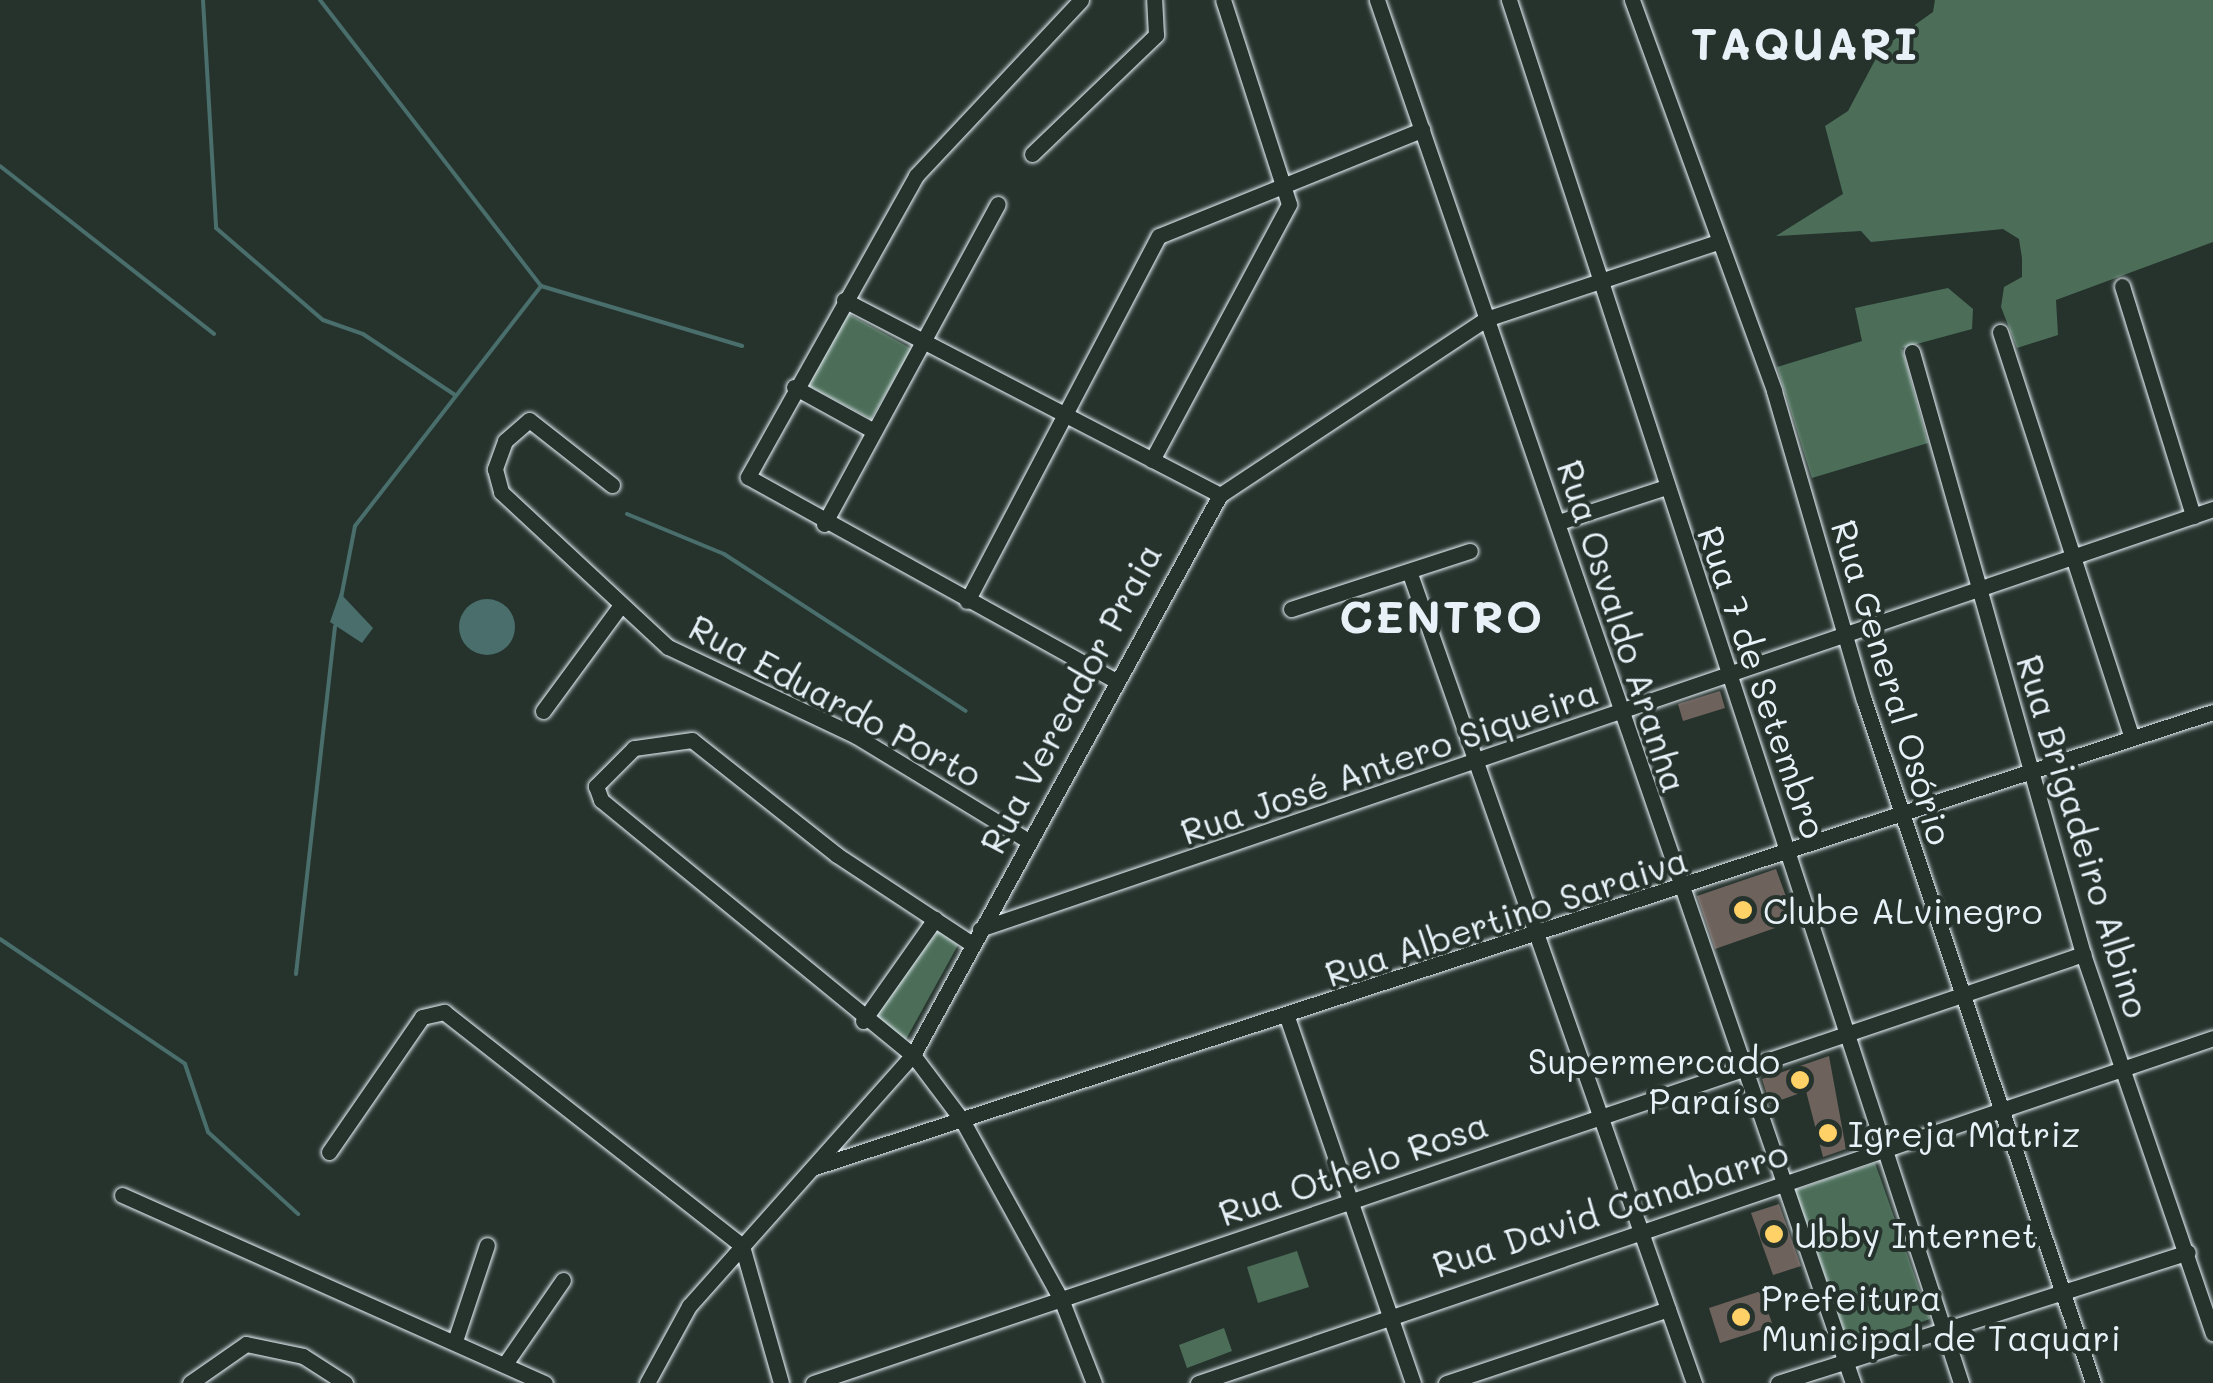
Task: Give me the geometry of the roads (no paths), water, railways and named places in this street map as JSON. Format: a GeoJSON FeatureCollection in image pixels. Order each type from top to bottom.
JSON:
{"type":"FeatureCollection","features":[{"type":"Feature","properties":{"kind":"street"},"geometry":{"type":"LineString","coordinates":[[1082,0],[1012,64],[916,176],[794,388],[750,483],[1113,679]]}},
{"type":"Feature","properties":{"kind":"street"},"geometry":{"type":"LineString","coordinates":[[1032,154],[1156,34],[1154,0]]}},
{"type":"Feature","properties":{"kind":"street"},"geometry":{"type":"LineString","coordinates":[[1152,460],[1282,225],[1288,181],[1224,0]]}},
{"type":"Feature","properties":{"kind":"street","name":"Rua Osvaldo Aranha"},"geometry":{"type":"LineString","coordinates":[[1377,0],[1558,522],[1680,892],[1853,1383]]}},
{"type":"Feature","properties":{"kind":"street","name":"Rua 7 de Setembro"},"geometry":{"type":"LineString","coordinates":[[1509,0],[1961,1383]]}},
{"type":"Feature","properties":{"kind":"street","name":"Rua General Osório"},"geometry":{"type":"LineString","coordinates":[[1632,0],[1774,391],[1903,817],[2093,1383]]}},
{"type":"Feature","properties":{"kind":"street"},"geometry":{"type":"LineString","coordinates":[[967,601],[1159,236],[1422,130]]}},
{"type":"Feature","properties":{"kind":"street"},"geometry":{"type":"LineString","coordinates":[[824,524],[926,343],[998,204]]}},
{"type":"Feature","properties":{"kind":"street","name":"Rua Vereador Praia"},"geometry":{"type":"LineString","coordinates":[[646,1383],[690,1306],[913,1055],[1113,679],[1220,495],[1486,320],[1718,242]]}},
{"type":"Feature","properties":{"kind":"street"},"geometry":{"type":"LineString","coordinates":[[2122,286],[2193,516]]}},
{"type":"Feature","properties":{"kind":"street"},"geometry":{"type":"LineString","coordinates":[[844,300],[1220,495]]}},
{"type":"Feature","properties":{"kind":"street"},"geometry":{"type":"LineString","coordinates":[[2000,332],[2132,738]]}},
{"type":"Feature","properties":{"kind":"street","name":"Rua Brigadeiro Albino"},"geometry":{"type":"LineString","coordinates":[[1912,352],[1977,592],[2035,770],[2083,954],[2126,1066],[2213,1333]]}},
{"type":"Feature","properties":{"kind":"street"},"geometry":{"type":"LineString","coordinates":[[794,388],[874,432]]}},
{"type":"Feature","properties":{"kind":"street","name":"Rua Eduardo Porto"},"geometry":{"type":"LineString","coordinates":[[612,485],[529,420],[504,441],[495,469],[501,492],[620,605],[698,667],[856,736],[1027,840]]}},
{"type":"Feature","properties":{"kind":"street"},"geometry":{"type":"LineString","coordinates":[[1558,522],[1666,487]]}},
{"type":"Feature","properties":{"kind":"street","name":"Rua José Antero Siqueira"},"geometry":{"type":"LineString","coordinates":[[976,936],[1846,639],[2213,509]]}},
{"type":"Feature","properties":{"kind":"street"},"geometry":{"type":"LineString","coordinates":[[1291,609],[1470,551]]}},
{"type":"Feature","properties":{"kind":"street"},"geometry":{"type":"LineString","coordinates":[[1409,571],[1694,1383]]}},
{"type":"Feature","properties":{"kind":"street"},"geometry":{"type":"LineString","coordinates":[[543,710],[620,605]]}},
{"type":"Feature","properties":{"kind":"street","name":"Rua Albertino Saraiva"},"geometry":{"type":"LineString","coordinates":[[814,1167],[1680,892],[2213,712]]}},
{"type":"Feature","properties":{"kind":"street"},"geometry":{"type":"LineString","coordinates":[[976,936],[935,919],[836,855],[702,746],[676,738],[634,748],[600,778],[601,800],[863,1021],[913,1055],[962,1120],[1061,1299],[1094,1383]]}},
{"type":"Feature","properties":{"kind":"street"},"geometry":{"type":"LineString","coordinates":[[863,1021],[935,919]]}},
{"type":"Feature","properties":{"kind":"street","name":"Rua Othelo Rosa"},"geometry":{"type":"LineString","coordinates":[[813,1383],[2083,954]]}},
{"type":"Feature","properties":{"kind":"street"},"geometry":{"type":"LineString","coordinates":[[328,1152],[422,1017],[444,1012],[742,1246],[781,1383]]}},
{"type":"Feature","properties":{"kind":"street"},"geometry":{"type":"LineString","coordinates":[[1286,1018],[1412,1383]]}},
{"type":"Feature","properties":{"kind":"street","name":"Rua David Canabarro"},"geometry":{"type":"LineString","coordinates":[[1198,1383],[1387,1314],[2213,1038]]}},
{"type":"Feature","properties":{"kind":"street"},"geometry":{"type":"LineString","coordinates":[[122,1194],[545,1383]]}},
{"type":"Feature","properties":{"kind":"street"},"geometry":{"type":"LineString","coordinates":[[455,1341],[487,1245]]}},
{"type":"Feature","properties":{"kind":"street"},"geometry":{"type":"LineString","coordinates":[[1778,1383],[2188,1252]]}},
{"type":"Feature","properties":{"kind":"street"},"geometry":{"type":"LineString","coordinates":[[505,1364],[563,1280]]}},
{"type":"Feature","properties":{"kind":"street"},"geometry":{"type":"LineString","coordinates":[[1446,1383],[1668,1308]]}},
{"type":"Feature","properties":{"kind":"street"},"geometry":{"type":"LineString","coordinates":[[190,1383],[246,1344],[303,1356],[345,1383]]}},
{"type":"Feature","properties":{"kind":"water"},"geometry":{"type":"Polygon","coordinates":[[[340,593],[373,628],[362,643],[330,622],[340,593]]]}},
{"type":"Feature","properties":{"kind":"water"},"geometry":{"type":"Polygon","coordinates":[[[487,599],[507,607],[515,627],[507,647],[487,655],[467,647],[459,627],[467,607],[487,599]]]}},
{"type":"Feature","properties":{"kind":"waterway"},"geometry":{"type":"LineString","coordinates":[[203,0],[216,228],[323,320],[363,334],[455,395]]}},
{"type":"Feature","properties":{"kind":"waterway"},"geometry":{"type":"LineString","coordinates":[[320,0],[541,286],[742,346]]}},
{"type":"Feature","properties":{"kind":"waterway"},"geometry":{"type":"LineString","coordinates":[[0,166],[214,334]]}},
{"type":"Feature","properties":{"kind":"waterway"},"geometry":{"type":"LineString","coordinates":[[341,598],[355,526],[541,286]]}},
{"type":"Feature","properties":{"kind":"waterway"},"geometry":{"type":"LineString","coordinates":[[627,514],[724,554],[966,711]]}},
{"type":"Feature","properties":{"kind":"waterway"},"geometry":{"type":"LineString","coordinates":[[296,974],[335,626]]}},
{"type":"Feature","properties":{"kind":"waterway"},"geometry":{"type":"LineString","coordinates":[[0,939],[185,1064],[208,1132],[298,1214]]}},
{"type":"Feature","properties":{"kind":"place","name":"Clube ALvinegro"},"geometry":{"type":"Point","coordinates":[1743,910]}},
{"type":"Feature","properties":{"kind":"place","name":"Supermercado Paraíso"},"geometry":{"type":"Point","coordinates":[1800,1080]}},
{"type":"Feature","properties":{"kind":"place","name":"Igreja Matriz"},"geometry":{"type":"Point","coordinates":[1828,1133]}},
{"type":"Feature","properties":{"kind":"place","name":"Ubby Internet"},"geometry":{"type":"Point","coordinates":[1774,1234]}},
{"type":"Feature","properties":{"kind":"place","name":"Prefeitura Municipal de Taquari"},"geometry":{"type":"Point","coordinates":[1741,1317]}},
{"type":"Feature","properties":{"kind":"district","name":"TAQUARI"},"geometry":{"type":"Point","coordinates":[1805,43]}},
{"type":"Feature","properties":{"kind":"district","name":"CENTRO"},"geometry":{"type":"Point","coordinates":[1442,616]}}]}
